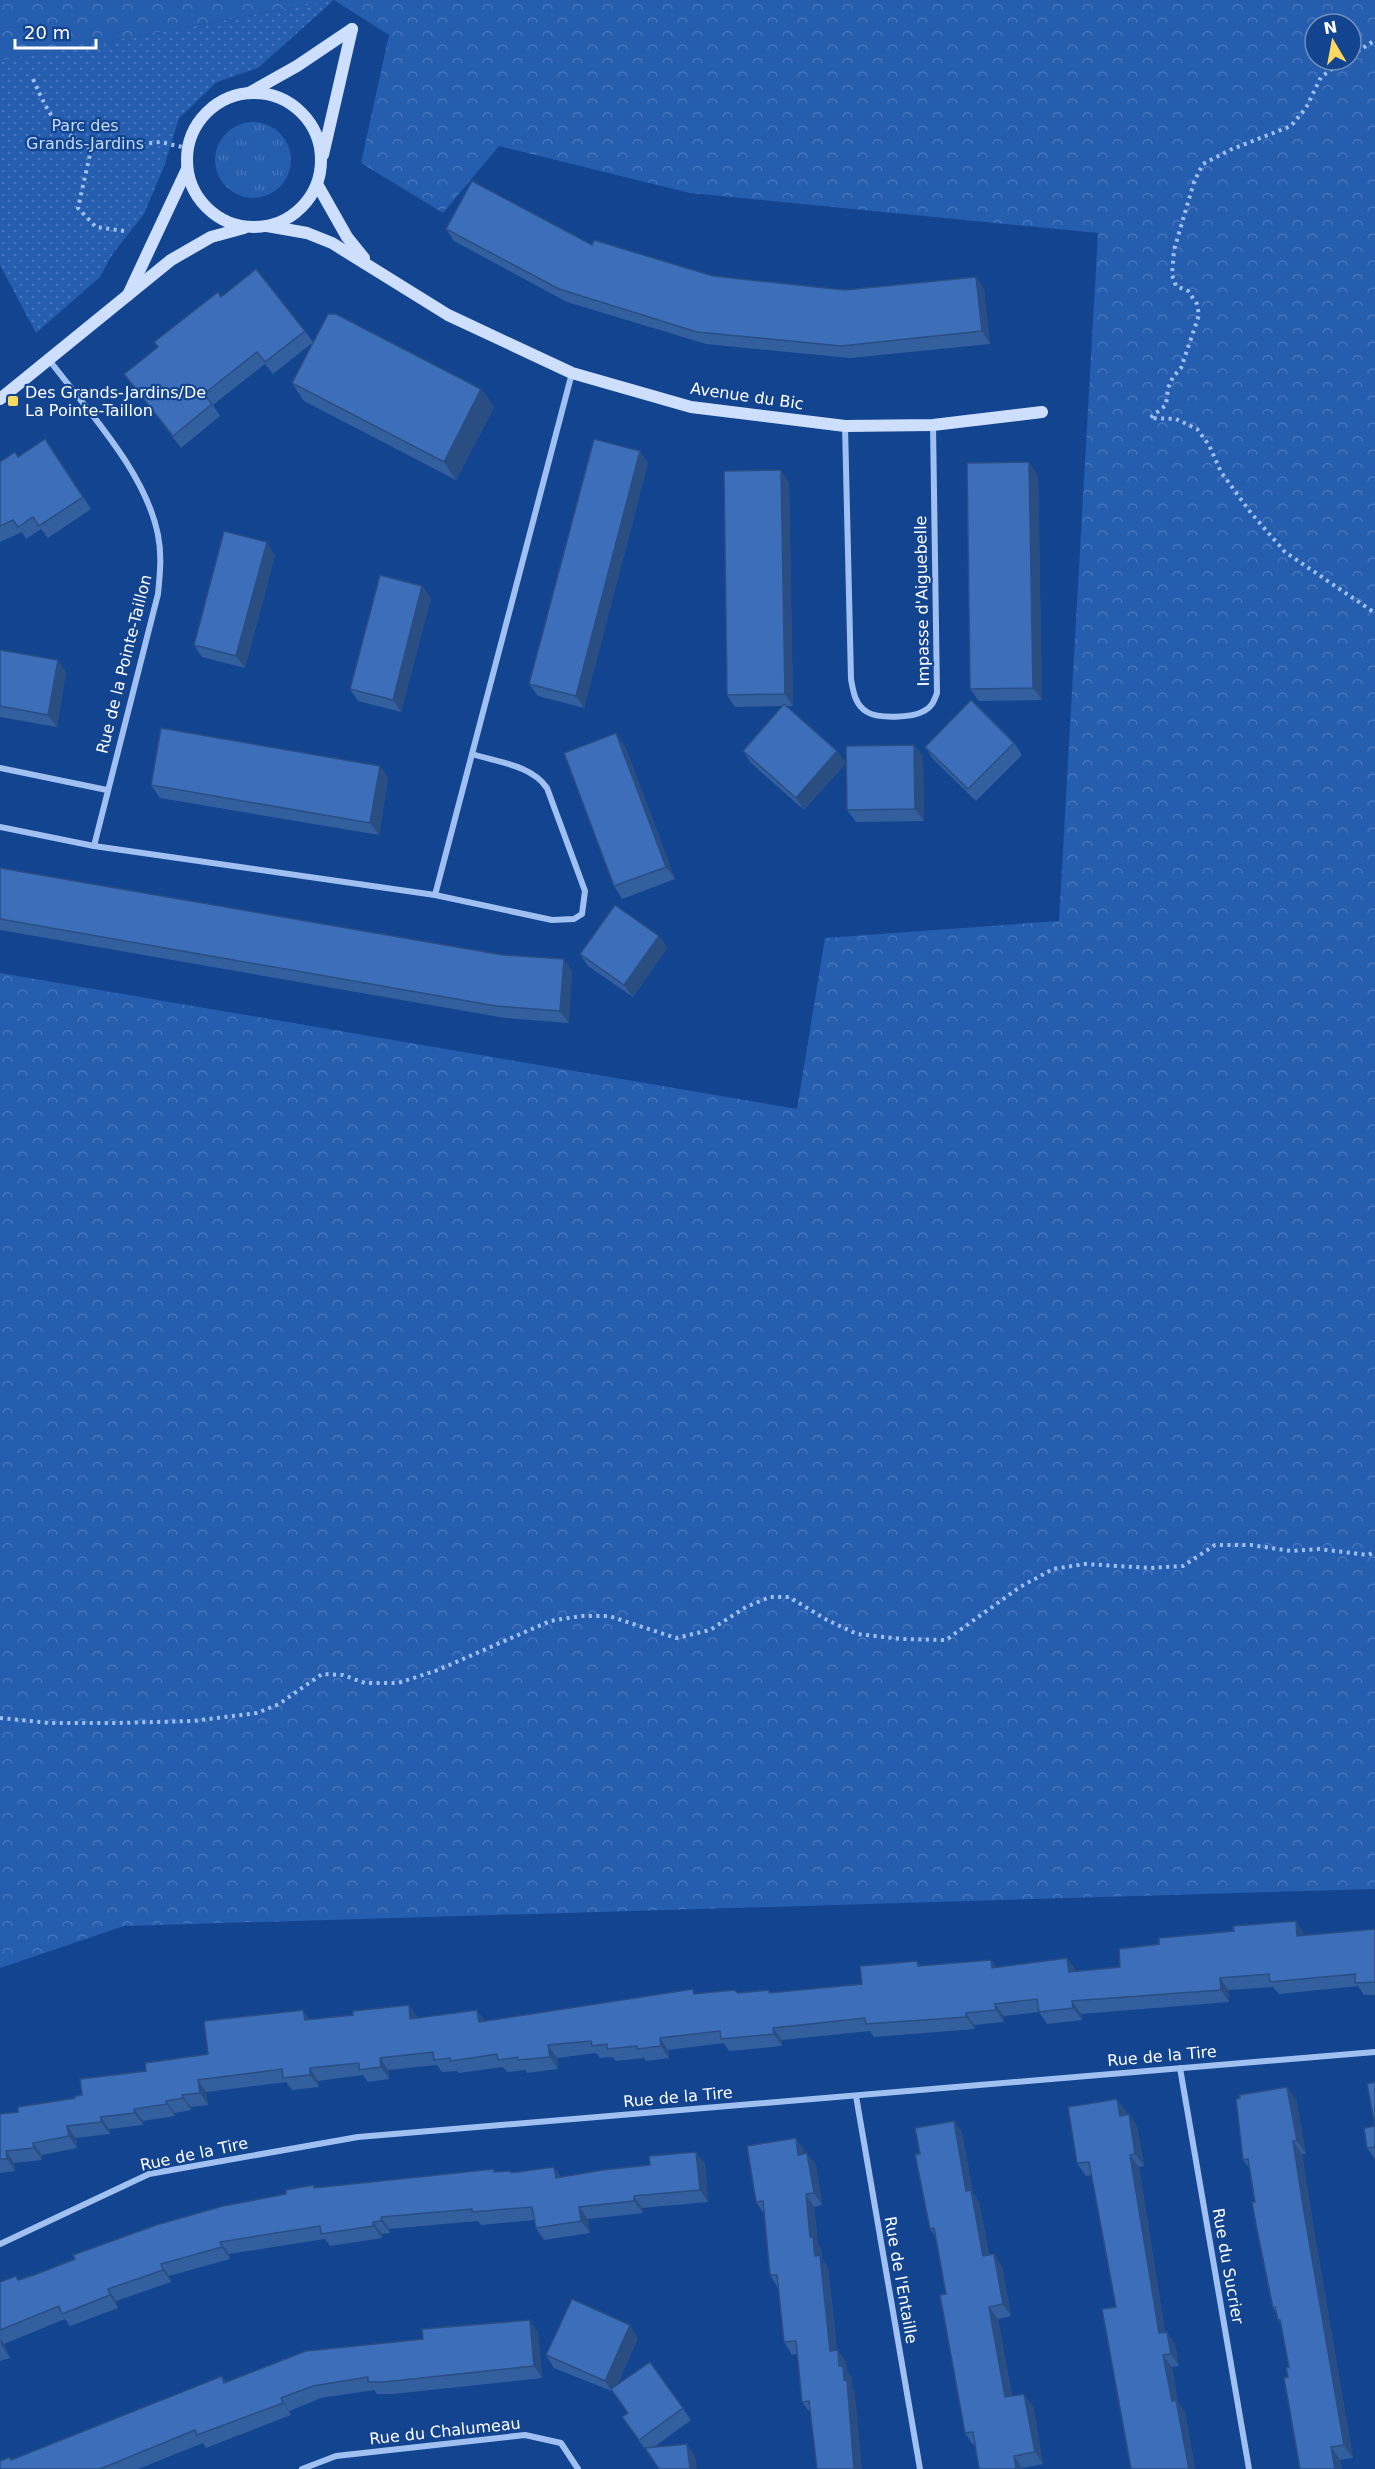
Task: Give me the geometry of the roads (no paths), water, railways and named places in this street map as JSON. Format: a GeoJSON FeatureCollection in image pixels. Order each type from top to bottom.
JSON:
{"type":"FeatureCollection","features":[{"type":"Feature","properties":{"kind":"street"},"geometry":{"type":"LineString","coordinates":[[0,399],[193,245],[245,227],[267,226],[288,218],[306,204],[317,184],[352,29],[297,66],[249,93],[227,98],[209,110],[195,127],[187,148],[187,169],[193,190],[206,208],[223,221],[245,227]]}},
{"type":"Feature","properties":{"kind":"street"},"geometry":{"type":"LineString","coordinates":[[249,93],[270,95],[291,104],[307,120],[318,140],[321,162]]}},
{"type":"Feature","properties":{"kind":"street"},"geometry":{"type":"LineString","coordinates":[[126,298],[187,169]]}},
{"type":"Feature","properties":{"kind":"street","name":"Avenue du Bic"},"geometry":{"type":"LineString","coordinates":[[317,184],[347,237],[371,266]]}},
{"type":"Feature","properties":{"kind":"street","name":"Avenue du Bic"},"geometry":{"type":"LineString","coordinates":[[267,226],[307,233],[332,243],[448,315],[572,373],[691,407],[845,426],[933,425],[1042,412]]}},
{"type":"Feature","properties":{"kind":"street","name":"Rue de la Pointe-Taillon"},"geometry":{"type":"LineString","coordinates":[[50,361],[140,483],[158,535],[161,564],[158,594],[94,846]]}},
{"type":"Feature","properties":{"kind":"street"},"geometry":{"type":"LineString","coordinates":[[435,895],[572,373]]}},
{"type":"Feature","properties":{"kind":"street","name":"Impasse d'Aiguebelle"},"geometry":{"type":"LineString","coordinates":[[845,426],[851,679],[859,705],[868,713],[878,715],[914,714],[924,711],[933,704],[937,693],[933,425]]}},
{"type":"Feature","properties":{"kind":"street"},"geometry":{"type":"LineString","coordinates":[[0,826],[94,846],[435,895],[552,920],[574,919],[582,914],[585,891],[547,788],[540,777],[530,771],[472,754]]}},
{"type":"Feature","properties":{"kind":"street"},"geometry":{"type":"LineString","coordinates":[[0,768],[107,790]]}},
{"type":"Feature","properties":{"kind":"street","name":"Rue de la Tire"},"geometry":{"type":"LineString","coordinates":[[0,2244],[149,2174],[358,2137],[1375,2052]]}},
{"type":"Feature","properties":{"kind":"street","name":"Rue du Sucrier"},"geometry":{"type":"LineString","coordinates":[[1180,2068],[1249,2469]]}},
{"type":"Feature","properties":{"kind":"street","name":"Rue de l'Entaille"},"geometry":{"type":"LineString","coordinates":[[856,2096],[920,2469]]}},
{"type":"Feature","properties":{"kind":"street","name":"Rue du Chalumeau"},"geometry":{"type":"LineString","coordinates":[[302,2469],[336,2456],[525,2435],[561,2443],[578,2469]]}},
{"type":"Feature","properties":{"kind":"place","name":"Des Grands-Jardins/De La Pointe-Taillon"},"geometry":{"type":"Point","coordinates":[13,401]}},
{"type":"Feature","properties":{"kind":"park label","name":"Parc des Grands-Jardins"},"geometry":{"type":"Point","coordinates":[85,134]}}]}
